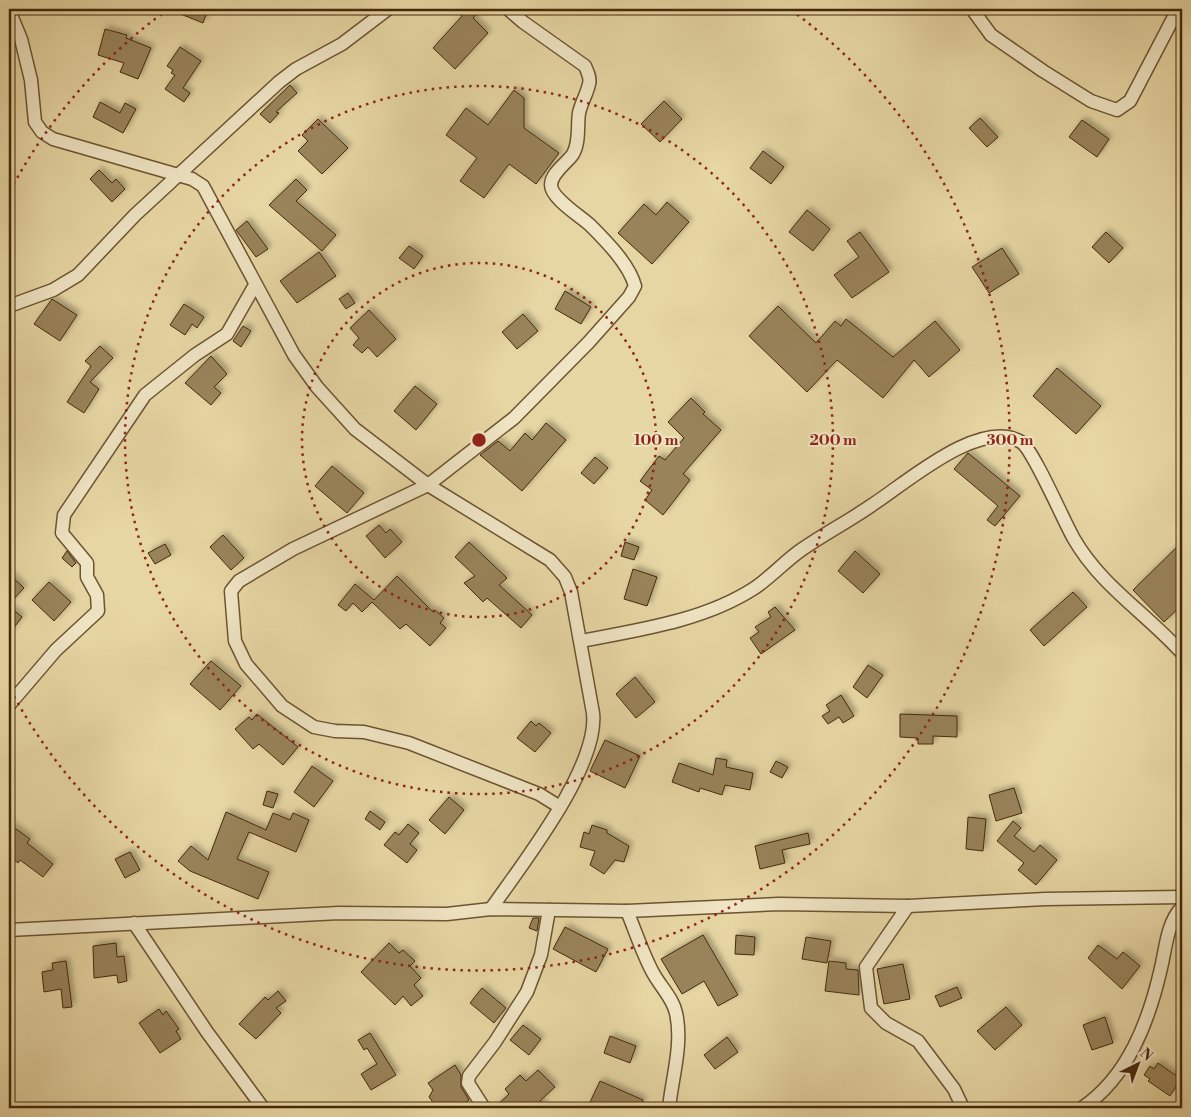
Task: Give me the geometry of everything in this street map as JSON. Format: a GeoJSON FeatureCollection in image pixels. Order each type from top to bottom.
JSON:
{"type":"FeatureCollection","features":[{"type":"Feature","properties":{"kind":"street"},"geometry":{"type":"LineString","coordinates":[[9,306],[53,290],[78,275],[135,215],[242,113],[296,69],[342,44],[388,9]]}},
{"type":"Feature","properties":{"kind":"street"},"geometry":{"type":"LineString","coordinates":[[508,9],[523,22],[585,66],[590,82],[579,110],[577,142],[574,153],[553,178],[551,185],[554,194],[591,226],[608,245],[632,276],[635,286],[629,297],[588,343],[514,418],[428,485],[293,549],[239,581],[231,591],[236,642],[246,664],[282,706],[314,727],[335,732],[364,732],[409,743],[539,794],[560,807]]}},
{"type":"Feature","properties":{"kind":"street"},"geometry":{"type":"LineString","coordinates":[[972,9],[991,35],[1006,46],[1090,101],[1117,110],[1130,101],[1178,9]]}},
{"type":"Feature","properties":{"kind":"street"},"geometry":{"type":"LineString","coordinates":[[9,10],[21,38],[31,80],[35,122],[42,132],[53,139],[178,175],[203,186],[294,355],[317,387],[355,429],[428,485],[558,566],[571,592],[581,641],[594,725],[588,750],[560,807],[491,909]]}},
{"type":"Feature","properties":{"kind":"street"},"geometry":{"type":"LineString","coordinates":[[9,705],[56,650],[98,611],[97,595],[87,577],[87,563],[62,533],[64,515],[145,395],[194,355],[227,334],[255,284]]}},
{"type":"Feature","properties":{"kind":"street"},"geometry":{"type":"LineString","coordinates":[[581,641],[664,625],[707,611],[752,589],[801,550],[884,498],[931,463],[962,447],[993,436],[1013,437],[1024,443],[1076,541],[1098,573],[1166,635],[1182,653]]}},
{"type":"Feature","properties":{"kind":"street"},"geometry":{"type":"LineString","coordinates":[[9,930],[340,913],[447,914],[491,909],[627,911],[778,904],[908,906],[1045,899],[1182,897]]}},
{"type":"Feature","properties":{"kind":"street"},"geometry":{"type":"LineString","coordinates":[[908,906],[866,967],[871,1008],[886,1023],[918,1041],[954,1089],[963,1108]]}},
{"type":"Feature","properties":{"kind":"street"},"geometry":{"type":"LineString","coordinates":[[1082,1108],[1095,1099],[1122,1068],[1140,1033],[1154,999],[1169,930],[1176,913],[1182,907]]}},
{"type":"Feature","properties":{"kind":"street"},"geometry":{"type":"LineString","coordinates":[[484,1108],[468,1083],[469,1076],[495,1042],[527,992],[541,955],[549,910]]}},
{"type":"Feature","properties":{"kind":"street"},"geometry":{"type":"LineString","coordinates":[[627,911],[650,968],[659,985],[671,1000],[676,1013],[678,1034],[669,1108]]}},
{"type":"Feature","properties":{"kind":"street"},"geometry":{"type":"LineString","coordinates":[[134,923],[206,1032],[263,1108]]}},
{"type":"Feature","properties":{"kind":"building"},"geometry":{"type":"Polygon","coordinates":[[[168,9],[208,9],[203,23],[168,9]]]}},
{"type":"Feature","properties":{"kind":"building"},"geometry":{"type":"Polygon","coordinates":[[[455,9],[481,9],[473,18],[488,33],[455,69],[433,48],[462,16],[455,9]]]}},
{"type":"Feature","properties":{"kind":"building"},"geometry":{"type":"Polygon","coordinates":[[[105,29],[127,35],[126,38],[151,48],[138,79],[120,72],[124,63],[98,55],[105,29]]]}},
{"type":"Feature","properties":{"kind":"building"},"geometry":{"type":"Polygon","coordinates":[[[180,47],[201,61],[183,88],[190,93],[184,102],[165,89],[175,75],[171,73],[173,70],[167,66],[180,47]]]}},
{"type":"Feature","properties":{"kind":"building"},"geometry":{"type":"Polygon","coordinates":[[[290,85],[297,93],[276,112],[279,113],[270,123],[260,114],[290,85]]]}},
{"type":"Feature","properties":{"kind":"building"},"geometry":{"type":"Polygon","coordinates":[[[514,90],[524,98],[524,128],[559,153],[536,184],[509,164],[484,198],[460,181],[477,158],[446,135],[466,108],[488,125],[514,90]]]}},
{"type":"Feature","properties":{"kind":"building"},"geometry":{"type":"Polygon","coordinates":[[[664,101],[682,119],[660,142],[641,124],[664,101]]]}},
{"type":"Feature","properties":{"kind":"building"},"geometry":{"type":"Polygon","coordinates":[[[100,102],[120,113],[125,103],[136,109],[123,133],[93,117],[100,102]]]}},
{"type":"Feature","properties":{"kind":"building"},"geometry":{"type":"Polygon","coordinates":[[[980,118],[998,137],[987,147],[969,128],[980,118]]]}},
{"type":"Feature","properties":{"kind":"building"},"geometry":{"type":"Polygon","coordinates":[[[318,119],[348,148],[322,174],[298,151],[308,141],[302,135],[318,119]]]}},
{"type":"Feature","properties":{"kind":"building"},"geometry":{"type":"Polygon","coordinates":[[[1082,120],[1109,139],[1097,157],[1069,137],[1082,120]]]}},
{"type":"Feature","properties":{"kind":"building"},"geometry":{"type":"Polygon","coordinates":[[[763,151],[784,167],[771,184],[750,168],[763,151]]]}},
{"type":"Feature","properties":{"kind":"building"},"geometry":{"type":"Polygon","coordinates":[[[99,170],[112,183],[116,179],[125,189],[112,202],[90,179],[99,170]]]}},
{"type":"Feature","properties":{"kind":"building"},"geometry":{"type":"Polygon","coordinates":[[[296,179],[307,190],[296,201],[336,235],[322,251],[269,205],[296,179]]]}},
{"type":"Feature","properties":{"kind":"building"},"geometry":{"type":"Polygon","coordinates":[[[667,202],[689,222],[652,264],[618,233],[644,204],[656,215],[667,202]]]}},
{"type":"Feature","properties":{"kind":"building"},"geometry":{"type":"Polygon","coordinates":[[[807,210],[830,229],[813,251],[789,232],[807,210]]]}},
{"type":"Feature","properties":{"kind":"building"},"geometry":{"type":"Polygon","coordinates":[[[247,221],[268,249],[256,257],[236,230],[247,221]]]}},
{"type":"Feature","properties":{"kind":"building"},"geometry":{"type":"Polygon","coordinates":[[[860,232],[889,272],[852,298],[834,275],[859,257],[847,241],[860,232]]]}},
{"type":"Feature","properties":{"kind":"building"},"geometry":{"type":"Polygon","coordinates":[[[1106,232],[1123,248],[1109,263],[1092,247],[1106,232]]]}},
{"type":"Feature","properties":{"kind":"building"},"geometry":{"type":"Polygon","coordinates":[[[409,246],[423,256],[414,269],[399,258],[409,246]]]}},
{"type":"Feature","properties":{"kind":"building"},"geometry":{"type":"Polygon","coordinates":[[[1002,248],[1019,274],[989,293],[972,267],[1002,248]]]}},
{"type":"Feature","properties":{"kind":"building"},"geometry":{"type":"Polygon","coordinates":[[[319,252],[336,276],[297,303],[280,281],[319,252]]]}},
{"type":"Feature","properties":{"kind":"building"},"geometry":{"type":"Polygon","coordinates":[[[565,291],[591,307],[581,324],[555,309],[565,291]]]}},
{"type":"Feature","properties":{"kind":"building"},"geometry":{"type":"Polygon","coordinates":[[[348,293],[355,303],[346,309],[339,299],[348,293]]]}},
{"type":"Feature","properties":{"kind":"building"},"geometry":{"type":"Polygon","coordinates":[[[52,299],[77,315],[60,341],[34,324],[52,299]]]}},
{"type":"Feature","properties":{"kind":"building"},"geometry":{"type":"Polygon","coordinates":[[[184,304],[204,317],[197,328],[192,324],[185,335],[170,325],[184,304]]]}},
{"type":"Feature","properties":{"kind":"building"},"geometry":{"type":"Polygon","coordinates":[[[778,306],[816,343],[835,321],[841,326],[846,319],[893,357],[935,321],[960,350],[929,377],[914,360],[883,398],[837,360],[807,392],[749,336],[778,306]]]}},
{"type":"Feature","properties":{"kind":"building"},"geometry":{"type":"Polygon","coordinates":[[[369,310],[396,339],[377,357],[368,347],[362,353],[353,345],[359,338],[350,328],[369,310]]]}},
{"type":"Feature","properties":{"kind":"building"},"geometry":{"type":"Polygon","coordinates":[[[523,314],[538,331],[517,349],[502,332],[523,314]]]}},
{"type":"Feature","properties":{"kind":"building"},"geometry":{"type":"Polygon","coordinates":[[[243,326],[251,331],[241,347],[233,341],[243,326]]]}},
{"type":"Feature","properties":{"kind":"building"},"geometry":{"type":"Polygon","coordinates":[[[100,346],[113,358],[90,382],[99,389],[84,413],[67,402],[91,366],[85,361],[100,346]]]}},
{"type":"Feature","properties":{"kind":"building"},"geometry":{"type":"Polygon","coordinates":[[[211,356],[227,374],[214,387],[221,393],[211,405],[185,383],[211,356]]]}},
{"type":"Feature","properties":{"kind":"building"},"geometry":{"type":"Polygon","coordinates":[[[1057,368],[1101,406],[1076,434],[1033,396],[1057,368]]]}},
{"type":"Feature","properties":{"kind":"building"},"geometry":{"type":"Polygon","coordinates":[[[415,386],[437,404],[416,430],[394,411],[415,386]]]}},
{"type":"Feature","properties":{"kind":"building"},"geometry":{"type":"Polygon","coordinates":[[[691,398],[705,412],[703,414],[721,430],[683,474],[690,480],[663,515],[645,500],[652,490],[640,481],[659,456],[665,460],[684,438],[668,422],[691,398]]]}},
{"type":"Feature","properties":{"kind":"building"},"geometry":{"type":"Polygon","coordinates":[[[546,423],[566,440],[522,491],[480,455],[498,441],[510,451],[525,433],[532,440],[546,423]]]}},
{"type":"Feature","properties":{"kind":"building"},"geometry":{"type":"Polygon","coordinates":[[[968,453],[1020,496],[995,526],[987,520],[998,506],[954,469],[968,453]]]}},
{"type":"Feature","properties":{"kind":"building"},"geometry":{"type":"Polygon","coordinates":[[[595,457],[608,468],[594,484],[581,473],[595,457]]]}},
{"type":"Feature","properties":{"kind":"building"},"geometry":{"type":"Polygon","coordinates":[[[332,466],[364,493],[347,513],[315,486],[332,466]]]}},
{"type":"Feature","properties":{"kind":"building"},"geometry":{"type":"Polygon","coordinates":[[[379,525],[386,533],[390,529],[402,542],[385,558],[366,536],[379,525]]]}},
{"type":"Feature","properties":{"kind":"building"},"geometry":{"type":"Polygon","coordinates":[[[223,535],[244,558],[231,570],[210,547],[223,535]]]}},
{"type":"Feature","properties":{"kind":"building"},"geometry":{"type":"Polygon","coordinates":[[[469,542],[507,578],[499,585],[532,615],[521,628],[487,598],[483,602],[464,583],[475,576],[455,557],[469,542]]]}},
{"type":"Feature","properties":{"kind":"building"},"geometry":{"type":"Polygon","coordinates":[[[625,542],[639,547],[634,560],[621,556],[625,542]]]}},
{"type":"Feature","properties":{"kind":"building"},"geometry":{"type":"Polygon","coordinates":[[[1182,542],[1182,605],[1164,622],[1133,590],[1182,542]]]}},
{"type":"Feature","properties":{"kind":"building"},"geometry":{"type":"Polygon","coordinates":[[[165,544],[171,555],[155,564],[148,553],[165,544]]]}},
{"type":"Feature","properties":{"kind":"building"},"geometry":{"type":"Polygon","coordinates":[[[67,551],[76,563],[72,567],[62,558],[67,551]]]}},
{"type":"Feature","properties":{"kind":"building"},"geometry":{"type":"Polygon","coordinates":[[[855,551],[880,574],[863,593],[838,571],[855,551]]]}},
{"type":"Feature","properties":{"kind":"building"},"geometry":{"type":"Polygon","coordinates":[[[633,569],[657,577],[647,606],[624,599],[633,569]]]}},
{"type":"Feature","properties":{"kind":"building"},"geometry":{"type":"Polygon","coordinates":[[[9,574],[24,588],[9,604],[9,574]]]}},
{"type":"Feature","properties":{"kind":"building"},"geometry":{"type":"Polygon","coordinates":[[[397,576],[433,612],[435,610],[444,618],[440,623],[446,628],[430,646],[406,624],[400,629],[372,602],[362,612],[353,603],[346,611],[338,605],[355,584],[374,600],[397,576]]]}},
{"type":"Feature","properties":{"kind":"building"},"geometry":{"type":"Polygon","coordinates":[[[49,582],[71,602],[54,621],[32,600],[49,582]]]}},
{"type":"Feature","properties":{"kind":"building"},"geometry":{"type":"Polygon","coordinates":[[[1073,592],[1087,607],[1044,646],[1030,630],[1073,592]]]}},
{"type":"Feature","properties":{"kind":"building"},"geometry":{"type":"Polygon","coordinates":[[[9,606],[22,617],[9,634],[9,606]]]}},
{"type":"Feature","properties":{"kind":"building"},"geometry":{"type":"Polygon","coordinates":[[[775,607],[795,630],[761,654],[750,638],[759,632],[755,627],[771,617],[768,612],[775,607]]]}},
{"type":"Feature","properties":{"kind":"building"},"geometry":{"type":"Polygon","coordinates":[[[211,661],[241,686],[220,710],[190,684],[211,661]]]}},
{"type":"Feature","properties":{"kind":"building"},"geometry":{"type":"Polygon","coordinates":[[[868,665],[883,675],[867,698],[853,687],[868,665]]]}},
{"type":"Feature","properties":{"kind":"building"},"geometry":{"type":"Polygon","coordinates":[[[635,677],[655,702],[636,718],[616,694],[635,677]]]}},
{"type":"Feature","properties":{"kind":"building"},"geometry":{"type":"Polygon","coordinates":[[[841,695],[854,716],[843,723],[839,717],[828,724],[822,716],[830,711],[826,705],[841,695]]]}},
{"type":"Feature","properties":{"kind":"building"},"geometry":{"type":"Polygon","coordinates":[[[257,714],[298,747],[283,765],[259,744],[253,749],[235,729],[249,717],[252,720],[257,714]]]}},
{"type":"Feature","properties":{"kind":"building"},"geometry":{"type":"Polygon","coordinates":[[[900,714],[957,716],[957,737],[933,736],[933,744],[918,744],[918,738],[900,737],[900,714]]]}},
{"type":"Feature","properties":{"kind":"building"},"geometry":{"type":"Polygon","coordinates":[[[531,721],[536,726],[539,723],[551,733],[535,752],[517,738],[531,721]]]}},
{"type":"Feature","properties":{"kind":"building"},"geometry":{"type":"Polygon","coordinates":[[[605,740],[640,756],[625,788],[590,771],[605,740]]]}},
{"type":"Feature","properties":{"kind":"building"},"geometry":{"type":"Polygon","coordinates":[[[716,758],[727,760],[726,767],[753,773],[750,790],[725,785],[722,795],[700,788],[699,792],[672,782],[679,763],[713,775],[716,758]]]}},
{"type":"Feature","properties":{"kind":"building"},"geometry":{"type":"Polygon","coordinates":[[[776,761],[788,767],[782,778],[770,772],[776,761]]]}},
{"type":"Feature","properties":{"kind":"building"},"geometry":{"type":"Polygon","coordinates":[[[312,766],[333,781],[314,807],[294,792],[312,766]]]}},
{"type":"Feature","properties":{"kind":"building"},"geometry":{"type":"Polygon","coordinates":[[[1014,788],[1022,813],[996,821],[989,795],[1014,788]]]}},
{"type":"Feature","properties":{"kind":"building"},"geometry":{"type":"Polygon","coordinates":[[[267,791],[278,794],[273,808],[263,805],[267,791]]]}},
{"type":"Feature","properties":{"kind":"building"},"geometry":{"type":"Polygon","coordinates":[[[449,797],[464,810],[445,834],[429,820],[449,797]]]}},
{"type":"Feature","properties":{"kind":"building"},"geometry":{"type":"Polygon","coordinates":[[[370,811],[385,822],[380,830],[365,819],[370,811]]]}},
{"type":"Feature","properties":{"kind":"building"},"geometry":{"type":"Polygon","coordinates":[[[226,812],[266,830],[273,813],[290,820],[293,813],[309,820],[296,852],[249,832],[237,859],[269,872],[258,899],[190,871],[178,861],[191,846],[208,860],[226,812]]]}},
{"type":"Feature","properties":{"kind":"building"},"geometry":{"type":"Polygon","coordinates":[[[968,817],[986,819],[983,851],[966,849],[968,817]]]}},
{"type":"Feature","properties":{"kind":"building"},"geometry":{"type":"Polygon","coordinates":[[[1013,821],[1021,828],[1014,836],[1034,852],[1040,845],[1057,860],[1036,885],[1018,870],[1024,863],[997,841],[1013,821]]]}},
{"type":"Feature","properties":{"kind":"building"},"geometry":{"type":"Polygon","coordinates":[[[9,824],[30,839],[27,843],[53,864],[43,877],[20,860],[18,863],[9,856],[9,824]]]}},
{"type":"Feature","properties":{"kind":"building"},"geometry":{"type":"Polygon","coordinates":[[[408,824],[419,833],[410,844],[417,850],[407,863],[384,845],[395,832],[399,835],[408,824]]]}},
{"type":"Feature","properties":{"kind":"building"},"geometry":{"type":"Polygon","coordinates":[[[592,825],[607,830],[607,833],[629,846],[624,862],[615,860],[604,874],[590,865],[595,851],[580,847],[584,832],[589,834],[592,825]]]}},
{"type":"Feature","properties":{"kind":"building"},"geometry":{"type":"Polygon","coordinates":[[[808,833],[810,844],[782,850],[785,863],[760,869],[755,846],[808,833]]]}},
{"type":"Feature","properties":{"kind":"building"},"geometry":{"type":"Polygon","coordinates":[[[130,852],[140,870],[125,878],[115,859],[130,852]]]}},
{"type":"Feature","properties":{"kind":"building"},"geometry":{"type":"Polygon","coordinates":[[[533,918],[539,918],[537,931],[529,928],[533,918]]]}},
{"type":"Feature","properties":{"kind":"building"},"geometry":{"type":"Polygon","coordinates":[[[565,927],[608,949],[596,972],[553,949],[565,927]]]}},
{"type":"Feature","properties":{"kind":"building"},"geometry":{"type":"Polygon","coordinates":[[[703,935],[738,995],[718,1006],[704,981],[682,994],[661,959],[703,935]]]}},
{"type":"Feature","properties":{"kind":"building"},"geometry":{"type":"Polygon","coordinates":[[[736,935],[755,937],[754,955],[735,954],[736,935]]]}},
{"type":"Feature","properties":{"kind":"building"},"geometry":{"type":"Polygon","coordinates":[[[806,937],[831,941],[827,963],[802,959],[806,937]]]}},
{"type":"Feature","properties":{"kind":"building"},"geometry":{"type":"Polygon","coordinates":[[[116,943],[117,957],[124,956],[127,981],[118,983],[117,975],[94,978],[93,946],[116,943]]]}},
{"type":"Feature","properties":{"kind":"building"},"geometry":{"type":"Polygon","coordinates":[[[389,943],[399,953],[403,950],[415,961],[410,966],[421,978],[414,985],[423,996],[411,1006],[403,996],[395,1005],[361,972],[389,943]]]}},
{"type":"Feature","properties":{"kind":"building"},"geometry":{"type":"Polygon","coordinates":[[[1098,945],[1117,959],[1123,952],[1140,966],[1122,989],[1088,958],[1098,945]]]}},
{"type":"Feature","properties":{"kind":"building"},"geometry":{"type":"Polygon","coordinates":[[[66,961],[72,1007],[63,1008],[61,989],[44,992],[42,972],[53,970],[52,963],[66,961]]]}},
{"type":"Feature","properties":{"kind":"building"},"geometry":{"type":"Polygon","coordinates":[[[829,961],[846,963],[846,969],[858,970],[859,995],[825,991],[829,961]]]}},
{"type":"Feature","properties":{"kind":"building"},"geometry":{"type":"Polygon","coordinates":[[[903,964],[910,999],[884,1004],[877,969],[903,964]]]}},
{"type":"Feature","properties":{"kind":"building"},"geometry":{"type":"Polygon","coordinates":[[[957,987],[962,998],[940,1007],[935,996],[957,987]]]}},
{"type":"Feature","properties":{"kind":"building"},"geometry":{"type":"Polygon","coordinates":[[[482,988],[506,1008],[494,1023],[470,1003],[482,988]]]}},
{"type":"Feature","properties":{"kind":"building"},"geometry":{"type":"Polygon","coordinates":[[[278,991],[286,1001],[276,1008],[281,1013],[256,1039],[239,1024],[265,997],[268,1000],[278,991]]]}},
{"type":"Feature","properties":{"kind":"building"},"geometry":{"type":"Polygon","coordinates":[[[1006,1007],[1022,1025],[995,1050],[977,1031],[1006,1007]]]}},
{"type":"Feature","properties":{"kind":"building"},"geometry":{"type":"Polygon","coordinates":[[[159,1009],[163,1015],[166,1011],[179,1029],[176,1031],[181,1039],[160,1053],[139,1023],[159,1009]]]}},
{"type":"Feature","properties":{"kind":"building"},"geometry":{"type":"Polygon","coordinates":[[[1105,1017],[1113,1043],[1092,1050],[1083,1025],[1105,1017]]]}},
{"type":"Feature","properties":{"kind":"building"},"geometry":{"type":"Polygon","coordinates":[[[523,1025],[541,1039],[529,1055],[510,1040],[523,1025]]]}},
{"type":"Feature","properties":{"kind":"building"},"geometry":{"type":"Polygon","coordinates":[[[370,1033],[396,1075],[371,1090],[361,1074],[377,1064],[367,1048],[364,1050],[358,1040],[370,1033]]]}},
{"type":"Feature","properties":{"kind":"building"},"geometry":{"type":"Polygon","coordinates":[[[610,1036],[636,1046],[630,1063],[604,1053],[610,1036]]]}},
{"type":"Feature","properties":{"kind":"building"},"geometry":{"type":"Polygon","coordinates":[[[727,1037],[738,1052],[715,1069],[704,1055],[727,1037]]]}},
{"type":"Feature","properties":{"kind":"building"},"geometry":{"type":"Polygon","coordinates":[[[1158,1063],[1181,1079],[1170,1096],[1148,1081],[1150,1079],[1144,1075],[1150,1066],[1154,1069],[1158,1063]]]}},
{"type":"Feature","properties":{"kind":"building"},"geometry":{"type":"Polygon","coordinates":[[[455,1065],[461,1075],[461,1087],[469,1100],[457,1108],[437,1108],[429,1097],[433,1090],[428,1083],[455,1065]]]}},
{"type":"Feature","properties":{"kind":"building"},"geometry":{"type":"Polygon","coordinates":[[[538,1070],[555,1087],[540,1101],[547,1108],[494,1108],[509,1094],[505,1089],[520,1075],[526,1081],[538,1070]]]}},
{"type":"Feature","properties":{"kind":"building"},"geometry":{"type":"Polygon","coordinates":[[[600,1081],[643,1100],[640,1108],[605,1108],[590,1102],[600,1081]]]}}]}
